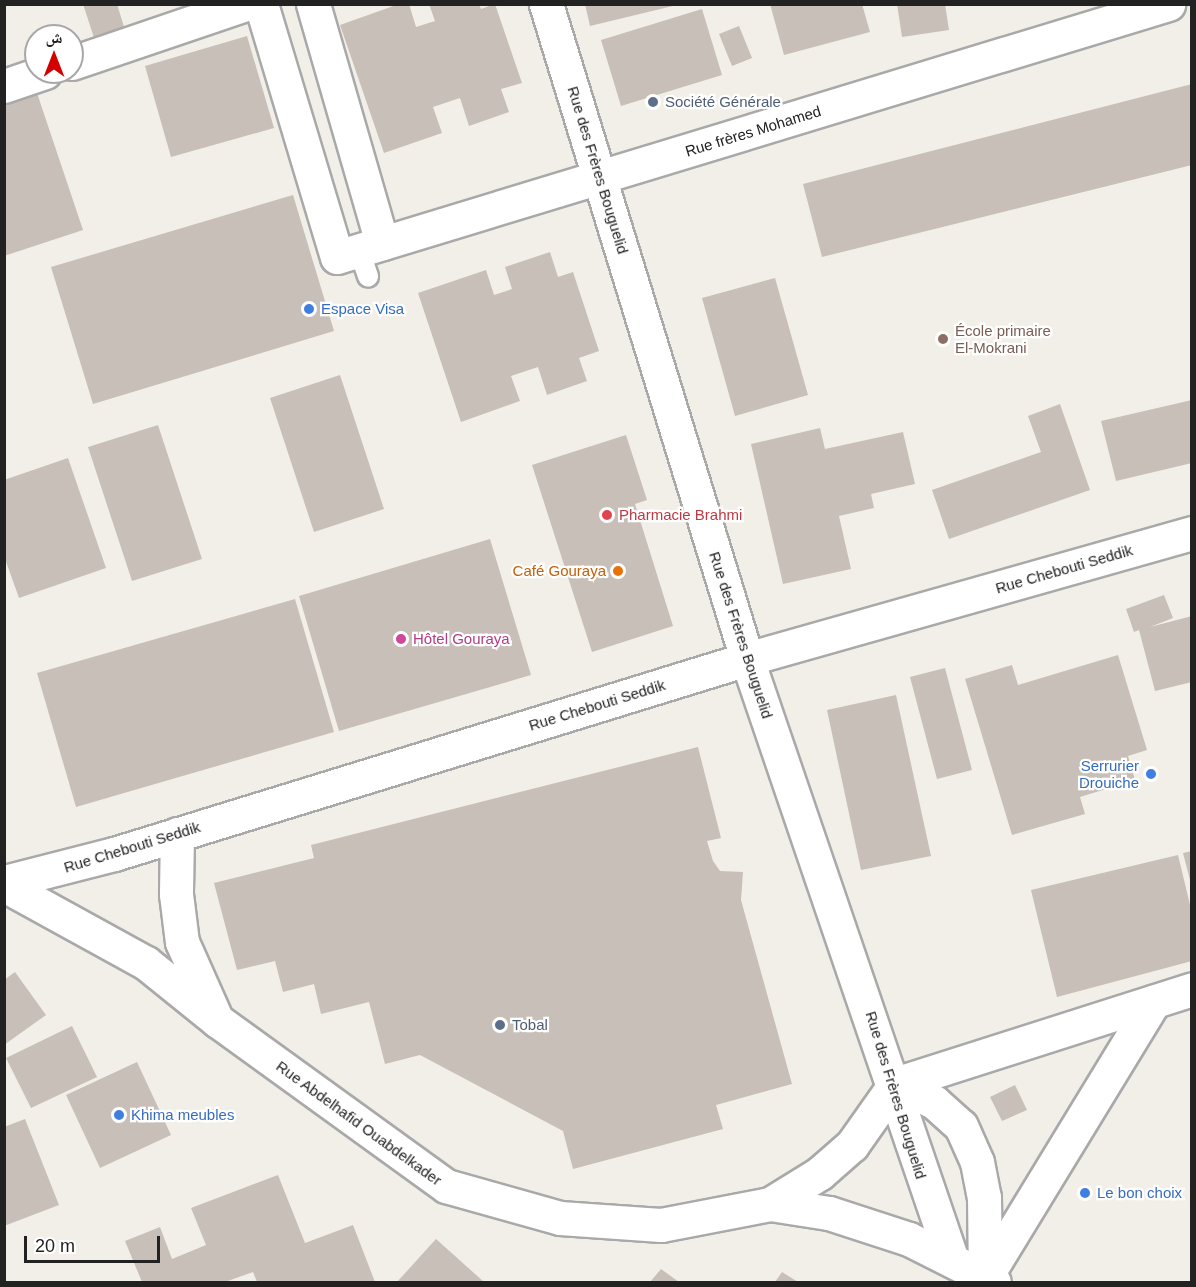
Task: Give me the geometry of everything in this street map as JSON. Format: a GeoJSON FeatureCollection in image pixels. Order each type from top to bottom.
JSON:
{"type":"FeatureCollection","features":[{"type":"Feature","properties":{"kind":"street"},"geometry":{"type":"LineString","coordinates":[[84,59],[245,4]]}},
{"type":"Feature","properties":{"kind":"street"},"geometry":{"type":"LineString","coordinates":[[261,4],[362,256]]}},
{"type":"Feature","properties":{"kind":"street"},"geometry":{"type":"LineString","coordinates":[[313,4],[362,256]]}},
{"type":"Feature","properties":{"kind":"street","name":"Rue des Frères Bouguelid"},"geometry":{"type":"LineString","coordinates":[[546,4],[747,659],[895,1084],[915,1158],[952,1260]]}},
{"type":"Feature","properties":{"kind":"street","name":"Rue frères Mohamed"},"geometry":{"type":"LineString","coordinates":[[362,256],[600,178],[1168,4]]}},
{"type":"Feature","properties":{"kind":"street"},"geometry":{"type":"LineString","coordinates":[[4,86],[24,79]]}},
{"type":"Feature","properties":{"kind":"street","name":"Rue Chebouti Seddik"},"geometry":{"type":"LineString","coordinates":[[4,884],[177,834],[747,659],[1191,533]]}},
{"type":"Feature","properties":{"kind":"street","name":"Rue Abdelhafid Ouabdelkader"},"geometry":{"type":"LineString","coordinates":[[177,834],[176,894],[182,942],[218,1021]]}},
{"type":"Feature","properties":{"kind":"street","name":"Rue Abdelhafid Ouabdelkader"},"geometry":{"type":"LineString","coordinates":[[4,884],[146,963],[218,1021],[446,1186],[560,1218],[661,1225],[770,1204],[829,1213],[875,1226],[952,1260],[990,1280]]}},
{"type":"Feature","properties":{"kind":"street"},"geometry":{"type":"LineString","coordinates":[[770,1204],[820,1173],[852,1145],[895,1084],[1191,988]]}},
{"type":"Feature","properties":{"kind":"street"},"geometry":{"type":"LineString","coordinates":[[990,1280],[1154,1001]]}},
{"type":"Feature","properties":{"kind":"street"},"geometry":{"type":"LineString","coordinates":[[895,1084],[934,1102],[961,1126],[977,1162],[984,1197],[990,1280]]}},
{"type":"Feature","properties":{"kind":"building"},"geometry":{"type":"Polygon","coordinates":[[[83,4],[117,4],[128,40],[98,50],[83,4]]]}},
{"type":"Feature","properties":{"kind":"building"},"geometry":{"type":"Polygon","coordinates":[[[399,4],[409,4],[416,27],[435,21],[429,4],[479,4],[481,9],[495,4],[522,83],[501,89],[509,112],[469,126],[460,98],[433,107],[442,133],[384,153],[340,25],[399,4]]]}},
{"type":"Feature","properties":{"kind":"building"},"geometry":{"type":"Polygon","coordinates":[[[585,4],[677,4],[677,5],[590,26],[585,4]]]}},
{"type":"Feature","properties":{"kind":"building"},"geometry":{"type":"Polygon","coordinates":[[[770,4],[862,4],[870,32],[784,55],[770,4]]]}},
{"type":"Feature","properties":{"kind":"building"},"geometry":{"type":"Polygon","coordinates":[[[897,4],[945,4],[949,30],[902,37],[897,4]]]}},
{"type":"Feature","properties":{"kind":"building"},"geometry":{"type":"Polygon","coordinates":[[[702,9],[722,75],[621,106],[601,40],[702,9]]]}},
{"type":"Feature","properties":{"kind":"building"},"geometry":{"type":"Polygon","coordinates":[[[739,26],[752,58],[732,66],[719,34],[739,26]]]}},
{"type":"Feature","properties":{"kind":"building"},"geometry":{"type":"Polygon","coordinates":[[[247,36],[274,128],[171,157],[145,66],[247,36]]]}},
{"type":"Feature","properties":{"kind":"building"},"geometry":{"type":"Polygon","coordinates":[[[1192,84],[1192,165],[822,257],[803,184],[1192,84]]]}},
{"type":"Feature","properties":{"kind":"building"},"geometry":{"type":"Polygon","coordinates":[[[36,90],[83,230],[4,256],[4,100],[36,90]]]}},
{"type":"Feature","properties":{"kind":"building"},"geometry":{"type":"Polygon","coordinates":[[[293,195],[334,331],[93,404],[51,267],[293,195]]]}},
{"type":"Feature","properties":{"kind":"building"},"geometry":{"type":"Polygon","coordinates":[[[550,252],[558,277],[573,272],[599,351],[579,358],[587,381],[547,395],[538,367],[511,376],[520,401],[461,422],[418,293],[486,270],[494,295],[512,289],[505,267],[550,252]]]}},
{"type":"Feature","properties":{"kind":"building"},"geometry":{"type":"Polygon","coordinates":[[[775,278],[808,395],[735,416],[702,298],[775,278]]]}},
{"type":"Feature","properties":{"kind":"building"},"geometry":{"type":"Polygon","coordinates":[[[340,375],[384,509],[314,532],[270,398],[340,375]]]}},
{"type":"Feature","properties":{"kind":"building"},"geometry":{"type":"Polygon","coordinates":[[[1192,400],[1192,463],[1116,481],[1101,421],[1192,400]]]}},
{"type":"Feature","properties":{"kind":"building"},"geometry":{"type":"Polygon","coordinates":[[[1060,404],[1090,490],[949,539],[932,490],[1041,452],[1028,416],[1060,404]]]}},
{"type":"Feature","properties":{"kind":"building"},"geometry":{"type":"Polygon","coordinates":[[[158,425],[202,559],[132,581],[88,447],[158,425]]]}},
{"type":"Feature","properties":{"kind":"building"},"geometry":{"type":"Polygon","coordinates":[[[820,428],[825,449],[903,432],[915,484],[871,494],[874,508],[839,516],[851,569],[783,584],[751,444],[820,428]]]}},
{"type":"Feature","properties":{"kind":"building"},"geometry":{"type":"Polygon","coordinates":[[[626,435],[647,500],[635,504],[673,626],[592,652],[532,465],[626,435]]]}},
{"type":"Feature","properties":{"kind":"building"},"geometry":{"type":"Polygon","coordinates":[[[68,458],[106,568],[19,598],[4,556],[4,480],[68,458]]]}},
{"type":"Feature","properties":{"kind":"building"},"geometry":{"type":"Polygon","coordinates":[[[490,539],[531,675],[339,731],[299,596],[490,539]]]}},
{"type":"Feature","properties":{"kind":"building"},"geometry":{"type":"Polygon","coordinates":[[[1164,595],[1173,618],[1150,627],[1192,616],[1192,682],[1155,691],[1139,630],[1134,632],[1126,609],[1164,595]]]}},
{"type":"Feature","properties":{"kind":"building"},"geometry":{"type":"Polygon","coordinates":[[[295,599],[334,732],[76,807],[37,673],[295,599]]]}},
{"type":"Feature","properties":{"kind":"building"},"geometry":{"type":"Polygon","coordinates":[[[1118,655],[1147,750],[1128,756],[1135,780],[1080,797],[1085,814],[1012,835],[965,679],[1012,665],[1018,685],[1118,655]]]}},
{"type":"Feature","properties":{"kind":"building"},"geometry":{"type":"Polygon","coordinates":[[[945,668],[972,770],[937,779],[910,677],[945,668]]]}},
{"type":"Feature","properties":{"kind":"building"},"geometry":{"type":"Polygon","coordinates":[[[896,695],[931,856],[861,870],[827,710],[896,695]]]}},
{"type":"Feature","properties":{"kind":"building"},"geometry":{"type":"Polygon","coordinates":[[[698,747],[721,838],[707,841],[713,861],[720,871],[743,872],[741,900],[792,1084],[716,1105],[723,1129],[573,1169],[563,1131],[420,1055],[385,1064],[369,1002],[321,1014],[314,984],[283,992],[275,961],[237,970],[214,883],[314,858],[311,845],[698,747]]]}},
{"type":"Feature","properties":{"kind":"building"},"geometry":{"type":"Polygon","coordinates":[[[1192,851],[1192,884],[1191,884],[1183,853],[1192,851]]]}},
{"type":"Feature","properties":{"kind":"building"},"geometry":{"type":"Polygon","coordinates":[[[1178,855],[1192,913],[1192,961],[1057,997],[1031,890],[1178,855]]]}},
{"type":"Feature","properties":{"kind":"building"},"geometry":{"type":"Polygon","coordinates":[[[15,972],[46,1015],[4,1045],[4,980],[15,972]]]}},
{"type":"Feature","properties":{"kind":"building"},"geometry":{"type":"Polygon","coordinates":[[[72,1026],[97,1077],[31,1108],[6,1058],[72,1026]]]}},
{"type":"Feature","properties":{"kind":"building","name":"Khima meubles"},"geometry":{"type":"Polygon","coordinates":[[[137,1062],[171,1135],[100,1168],[66,1095],[137,1062]]]}},
{"type":"Feature","properties":{"kind":"building"},"geometry":{"type":"Polygon","coordinates":[[[1015,1085],[1027,1110],[1002,1121],[990,1097],[1015,1085]]]}},
{"type":"Feature","properties":{"kind":"building"},"geometry":{"type":"Polygon","coordinates":[[[25,1119],[59,1205],[4,1226],[4,1127],[25,1119]]]}},
{"type":"Feature","properties":{"kind":"building"},"geometry":{"type":"Polygon","coordinates":[[[278,1175],[305,1243],[353,1225],[375,1282],[257,1282],[253,1272],[225,1282],[142,1282],[125,1241],[160,1227],[172,1259],[206,1245],[191,1208],[278,1175]]]}},
{"type":"Feature","properties":{"kind":"building"},"geometry":{"type":"Polygon","coordinates":[[[436,1239],[484,1282],[397,1282],[436,1239]]]}},
{"type":"Feature","properties":{"kind":"building"},"geometry":{"type":"Polygon","coordinates":[[[661,1269],[679,1282],[650,1282],[661,1269]]]}},
{"type":"Feature","properties":{"kind":"building"},"geometry":{"type":"Polygon","coordinates":[[[782,1272],[798,1282],[775,1282],[782,1272]]]}},
{"type":"Feature","properties":{"kind":"place","name":"Société Générale"},"geometry":{"type":"Point","coordinates":[653,102]}},
{"type":"Feature","properties":{"kind":"place","name":"Espace Visa"},"geometry":{"type":"Point","coordinates":[309,309]}},
{"type":"Feature","properties":{"kind":"place","name":"École primaire El-Mokrani"},"geometry":{"type":"Point","coordinates":[943,339]}},
{"type":"Feature","properties":{"kind":"place","name":"Pharmacie Brahmi"},"geometry":{"type":"Point","coordinates":[607,515]}},
{"type":"Feature","properties":{"kind":"place","name":"Café Gouraya"},"geometry":{"type":"Point","coordinates":[618,571]}},
{"type":"Feature","properties":{"kind":"place","name":"Hôtel Gouraya"},"geometry":{"type":"Point","coordinates":[401,639]}},
{"type":"Feature","properties":{"kind":"place","name":"Serrurier Drouiche"},"geometry":{"type":"Point","coordinates":[1151,774]}},
{"type":"Feature","properties":{"kind":"place","name":"Tobal"},"geometry":{"type":"Point","coordinates":[500,1025]}},
{"type":"Feature","properties":{"kind":"place","name":"Khima meubles"},"geometry":{"type":"Point","coordinates":[119,1115]}},
{"type":"Feature","properties":{"kind":"place","name":"Le bon choix"},"geometry":{"type":"Point","coordinates":[1085,1193]}}]}
